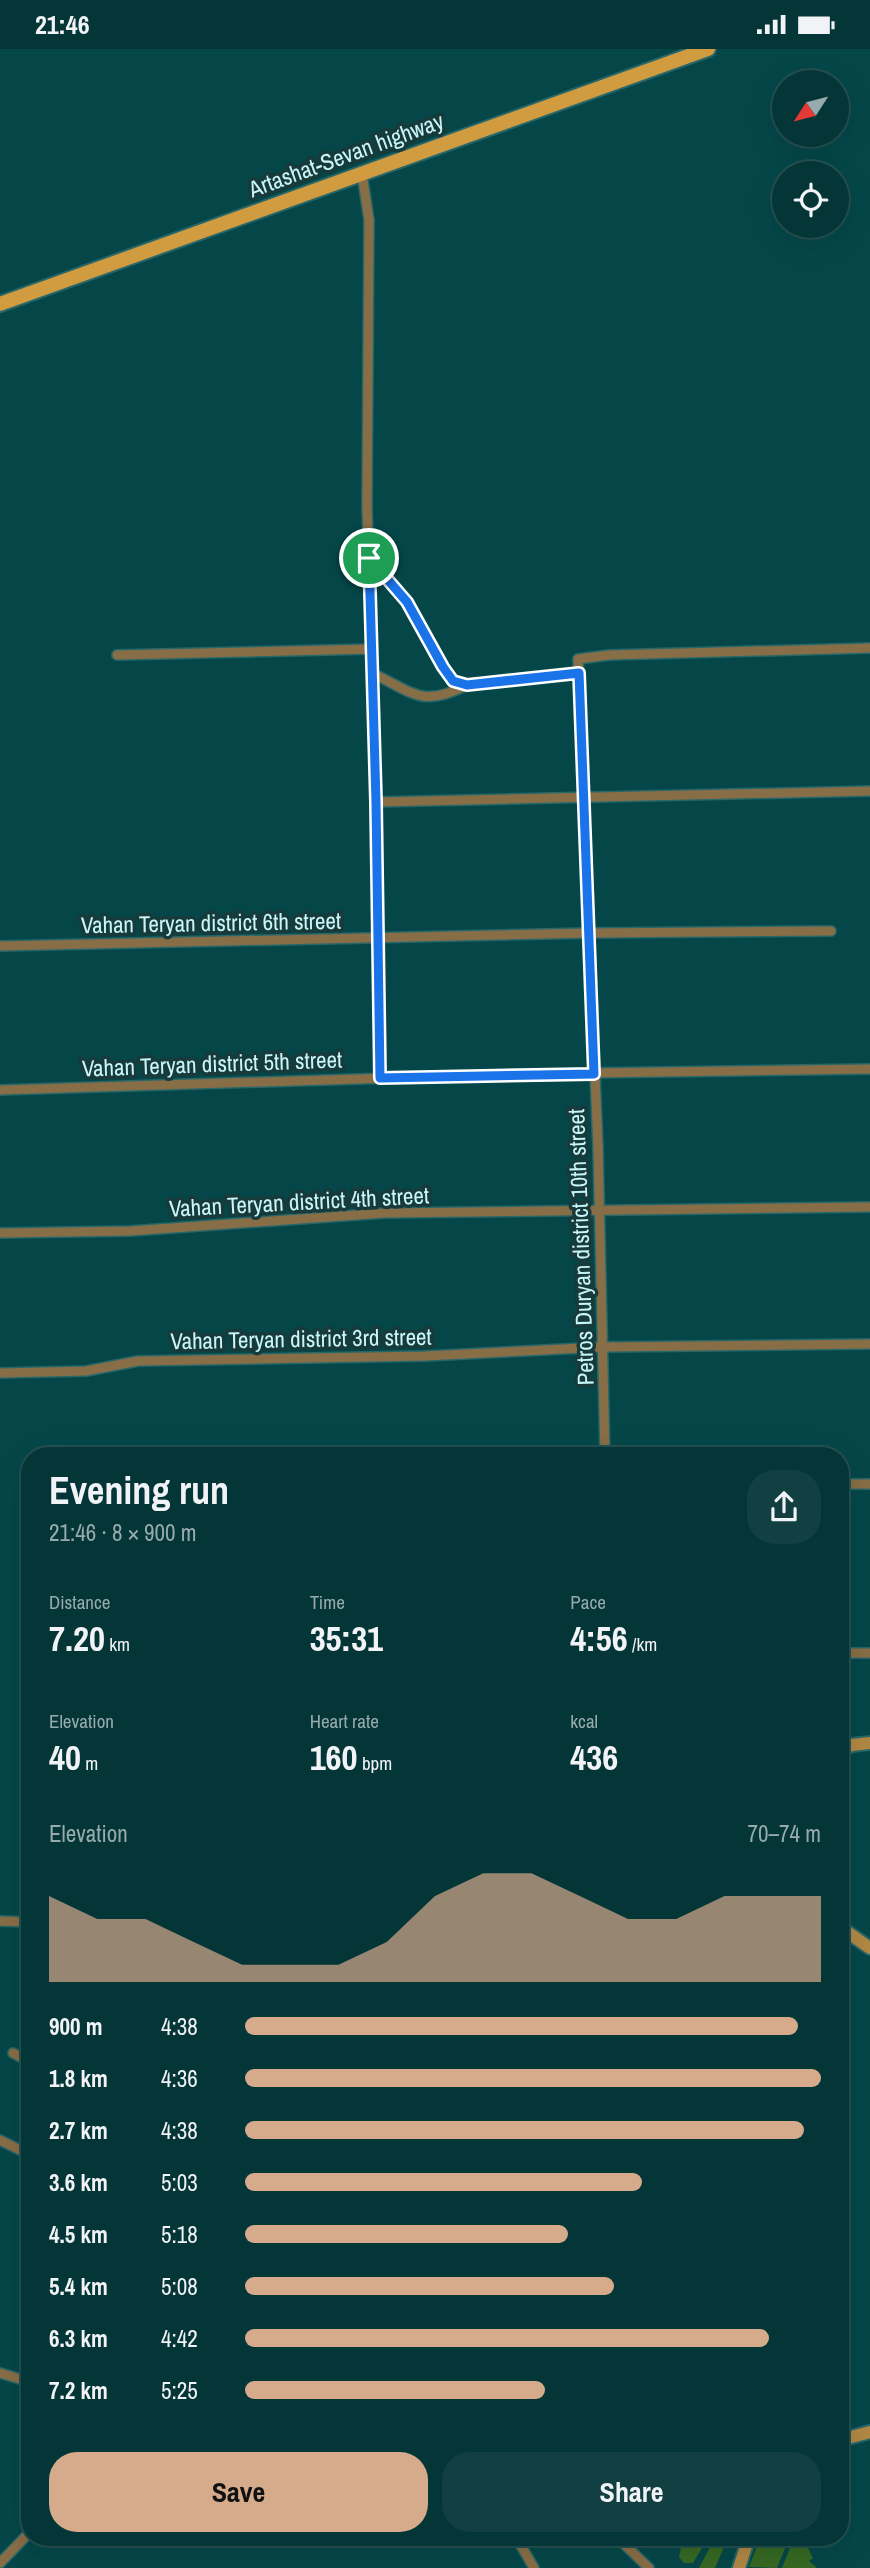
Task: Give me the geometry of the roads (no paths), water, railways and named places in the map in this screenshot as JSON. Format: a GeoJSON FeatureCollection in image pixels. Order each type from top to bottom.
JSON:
{"type":"FeatureCollection","features":[{"type":"Feature","properties":{"kind":"main road","name":"Artashat-Sevan highway"},"geometry":{"type":"LineString","coordinates":[[0,304],[708,49]]}},
{"type":"Feature","properties":{"kind":"main road"},"geometry":{"type":"LineString","coordinates":[[849,1746],[870,1743]]}},
{"type":"Feature","properties":{"kind":"main road"},"geometry":{"type":"LineString","coordinates":[[849,1933],[870,1948]]}},
{"type":"Feature","properties":{"kind":"main road"},"geometry":{"type":"LineString","coordinates":[[849,2438],[870,2433]]}},
{"type":"Feature","properties":{"kind":"main road"},"geometry":{"type":"LineString","coordinates":[[739,2568],[746,2546]]}},
{"type":"Feature","properties":{"kind":"street"},"geometry":{"type":"LineString","coordinates":[[362,174],[369,220],[369,558],[380,1078]]}},
{"type":"Feature","properties":{"kind":"street"},"geometry":{"type":"LineString","coordinates":[[369,558],[407,602],[453,681],[467,685]]}},
{"type":"Feature","properties":{"kind":"street","name":"Petros Duryan district 10th street"},"geometry":{"type":"LineString","coordinates":[[605,1447],[600,1212],[578,659],[609,655],[870,648]]}},
{"type":"Feature","properties":{"kind":"street"},"geometry":{"type":"LineString","coordinates":[[117,655],[372,649]]}},
{"type":"Feature","properties":{"kind":"street"},"geometry":{"type":"LineString","coordinates":[[372,673],[419,696],[433,698],[448,695],[467,685],[579,673]]}},
{"type":"Feature","properties":{"kind":"street"},"geometry":{"type":"LineString","coordinates":[[376,802],[870,791]]}},
{"type":"Feature","properties":{"kind":"street","name":"Vahan Teryan district 6th street"},"geometry":{"type":"LineString","coordinates":[[0,946],[590,933],[831,931]]}},
{"type":"Feature","properties":{"kind":"street","name":"Vahan Teryan district 5th street"},"geometry":{"type":"LineString","coordinates":[[0,1090],[380,1078],[870,1069]]}},
{"type":"Feature","properties":{"kind":"street","name":"Vahan Teryan district 4th street"},"geometry":{"type":"LineString","coordinates":[[0,1233],[130,1231],[385,1213],[870,1207]]}},
{"type":"Feature","properties":{"kind":"street","name":"Vahan Teryan district 3rd street"},"geometry":{"type":"LineString","coordinates":[[0,1373],[86,1371],[138,1361],[425,1356],[604,1347],[870,1343]]}},
{"type":"Feature","properties":{"kind":"street"},"geometry":{"type":"LineString","coordinates":[[849,1484],[870,1484]]}},
{"type":"Feature","properties":{"kind":"street"},"geometry":{"type":"LineString","coordinates":[[849,1653],[870,1653]]}},
{"type":"Feature","properties":{"kind":"street"},"geometry":{"type":"LineString","coordinates":[[0,1921],[21,1922]]}},
{"type":"Feature","properties":{"kind":"street"},"geometry":{"type":"LineString","coordinates":[[13,2053],[21,2057]]}},
{"type":"Feature","properties":{"kind":"street"},"geometry":{"type":"LineString","coordinates":[[0,2140],[21,2150]]}},
{"type":"Feature","properties":{"kind":"street"},"geometry":{"type":"LineString","coordinates":[[0,2373],[21,2379]]}},
{"type":"Feature","properties":{"kind":"street"},"geometry":{"type":"LineString","coordinates":[[0,2563],[21,2541]]}},
{"type":"Feature","properties":{"kind":"street"},"geometry":{"type":"LineString","coordinates":[[521,2546],[534,2568]]}},
{"type":"Feature","properties":{"kind":"street"},"geometry":{"type":"LineString","coordinates":[[626,2546],[649,2568]]}}]}
